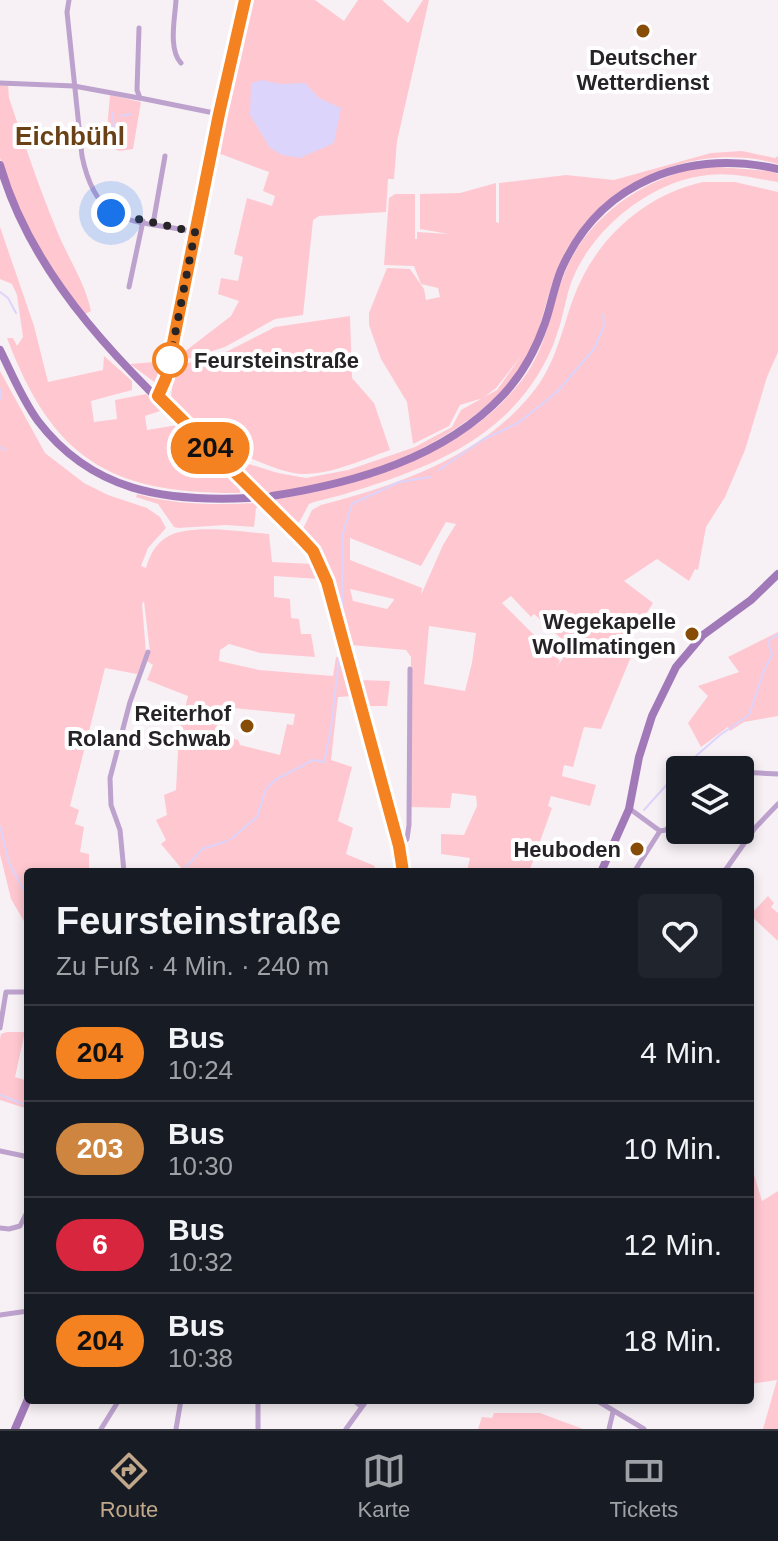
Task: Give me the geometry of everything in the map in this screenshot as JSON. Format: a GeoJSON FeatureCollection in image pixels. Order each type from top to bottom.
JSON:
{"type":"FeatureCollection","features":[{"type":"Feature","properties":{"kind":"main road"},"geometry":{"type":"LineString","coordinates":[[272,496],[337,484],[391,465],[447,440],[483,414],[516,380],[531,357],[545,324],[560,272],[577,240],[606,207],[623,194],[648,179],[695,164],[752,163],[778,169]]}},
{"type":"Feature","properties":{"kind":"main road"},"geometry":{"type":"LineString","coordinates":[[0,165],[19,217],[61,286],[104,342],[273,509],[313,551],[321,564],[399,846],[402,868]]}},
{"type":"Feature","properties":{"kind":"main road"},"geometry":{"type":"LineString","coordinates":[[0,350],[38,420],[58,443],[87,468],[135,490],[160,496],[249,498]]}},
{"type":"Feature","properties":{"kind":"main road"},"geometry":{"type":"LineString","coordinates":[[603,868],[629,809],[639,757],[652,716],[682,657],[703,635],[751,600],[778,574]]}},
{"type":"Feature","properties":{"kind":"main road"},"geometry":{"type":"LineString","coordinates":[[15,1429],[26,1404]]}},
{"type":"Feature","properties":{"kind":"street"},"geometry":{"type":"LineString","coordinates":[[69,0],[67,12],[82,156],[94,195],[111,213],[195,232]]}},
{"type":"Feature","properties":{"kind":"street"},"geometry":{"type":"LineString","coordinates":[[176,0],[174,43],[176,56],[181,63]]}},
{"type":"Feature","properties":{"kind":"street"},"geometry":{"type":"LineString","coordinates":[[158,396],[166,378],[245,0]]}},
{"type":"Feature","properties":{"kind":"street"},"geometry":{"type":"LineString","coordinates":[[139,28],[137,90],[140,98]]}},
{"type":"Feature","properties":{"kind":"street"},"geometry":{"type":"LineString","coordinates":[[0,83],[74,86],[219,114]]}},
{"type":"Feature","properties":{"kind":"street"},"geometry":{"type":"LineString","coordinates":[[153,224],[165,156]]}},
{"type":"Feature","properties":{"kind":"street"},"geometry":{"type":"LineString","coordinates":[[129,287],[143,221]]}},
{"type":"Feature","properties":{"kind":"street"},"geometry":{"type":"LineString","coordinates":[[124,868],[120,830],[111,805],[110,778],[130,702],[148,652]]}},
{"type":"Feature","properties":{"kind":"street"},"geometry":{"type":"LineString","coordinates":[[399,846],[407,839],[409,825],[410,669]]}},
{"type":"Feature","properties":{"kind":"street"},"geometry":{"type":"LineString","coordinates":[[754,773],[778,774]]}},
{"type":"Feature","properties":{"kind":"street"},"geometry":{"type":"LineString","coordinates":[[727,868],[755,828],[778,804]]}},
{"type":"Feature","properties":{"kind":"street"},"geometry":{"type":"LineString","coordinates":[[629,809],[660,831],[666,830]]}},
{"type":"Feature","properties":{"kind":"street"},"geometry":{"type":"LineString","coordinates":[[637,868],[660,831]]}},
{"type":"Feature","properties":{"kind":"street"},"geometry":{"type":"LineString","coordinates":[[0,1028],[3,991],[24,992]]}},
{"type":"Feature","properties":{"kind":"street"},"geometry":{"type":"LineString","coordinates":[[0,1151],[24,1156]]}},
{"type":"Feature","properties":{"kind":"street"},"geometry":{"type":"LineString","coordinates":[[0,1228],[20,1226],[24,1218]]}},
{"type":"Feature","properties":{"kind":"street"},"geometry":{"type":"LineString","coordinates":[[0,1315],[24,1312]]}},
{"type":"Feature","properties":{"kind":"street"},"geometry":{"type":"LineString","coordinates":[[101,1429],[117,1404]]}},
{"type":"Feature","properties":{"kind":"street"},"geometry":{"type":"LineString","coordinates":[[176,1429],[180,1404]]}},
{"type":"Feature","properties":{"kind":"street"},"geometry":{"type":"LineString","coordinates":[[258,1404],[258,1429]]}},
{"type":"Feature","properties":{"kind":"street"},"geometry":{"type":"LineString","coordinates":[[346,1429],[361,1406],[358,1404]]}},
{"type":"Feature","properties":{"kind":"street"},"geometry":{"type":"LineString","coordinates":[[602,1404],[644,1429]]}},
{"type":"Feature","properties":{"kind":"street"},"geometry":{"type":"LineString","coordinates":[[609,1429],[613,1412]]}},
{"type":"Feature","properties":{"kind":"shaded area"},"geometry":{"type":"Polygon","coordinates":[[[245,0],[315,0],[344,21],[358,0],[382,0],[408,23],[423,0],[429,0],[397,141],[394,179],[388,179],[386,212],[319,216],[313,220],[303,315],[275,319],[225,347],[181,361],[179,356],[231,316],[239,301],[218,294],[221,278],[238,281],[243,257],[234,254],[247,198],[272,206],[275,196],[263,191],[269,172],[218,153],[229,98],[223,93],[227,75],[234,74],[235,63],[231,59],[233,46],[240,48],[242,37],[237,33],[245,0]]]}},
{"type":"Feature","properties":{"kind":"shaded area"},"geometry":{"type":"Polygon","coordinates":[[[262,80],[280,84],[305,83],[319,98],[341,108],[334,143],[300,158],[282,155],[270,148],[250,115],[251,83],[262,80]]]}},
{"type":"Feature","properties":{"kind":"shaded area"},"geometry":{"type":"Polygon","coordinates":[[[0,83],[8,84],[9,98],[38,181],[85,290],[91,311],[85,314],[61,286],[30,238],[3,167],[0,158],[0,83]]]}},
{"type":"Feature","properties":{"kind":"shaded area"},"geometry":{"type":"Polygon","coordinates":[[[110,95],[141,102],[133,149],[115,149],[107,129],[110,95]]]}},
{"type":"Feature","properties":{"kind":"shaded area"},"geometry":{"type":"Polygon","coordinates":[[[742,151],[778,156],[778,164],[745,158],[712,158],[679,164],[648,176],[619,193],[594,214],[573,240],[557,270],[534,343],[521,371],[487,406],[430,444],[400,459],[335,481],[267,493],[232,463],[236,460],[306,478],[348,470],[415,447],[452,427],[461,410],[482,398],[460,405],[449,426],[413,444],[407,402],[381,359],[369,325],[369,313],[387,268],[410,269],[424,289],[426,300],[440,297],[438,288],[421,284],[414,266],[384,265],[389,198],[395,194],[415,194],[417,239],[417,232],[449,234],[420,229],[420,194],[460,193],[496,183],[496,222],[499,223],[499,183],[566,175],[614,180],[711,153],[742,151]],[[522,355],[496,388],[484,397],[497,390],[522,355]]]}},
{"type":"Feature","properties":{"kind":"shaded area"},"geometry":{"type":"Polygon","coordinates":[[[705,166],[770,171],[778,174],[778,182],[717,174],[687,179],[647,196],[610,224],[583,259],[571,284],[554,343],[536,378],[512,408],[486,431],[468,444],[408,473],[309,504],[300,521],[294,525],[273,500],[379,474],[446,444],[476,425],[503,401],[534,362],[563,277],[586,236],[619,203],[639,190],[705,166]]]}},
{"type":"Feature","properties":{"kind":"shaded area"},"geometry":{"type":"Polygon","coordinates":[[[703,182],[735,182],[778,192],[778,352],[767,377],[745,450],[725,497],[706,527],[698,570],[695,569],[689,581],[657,559],[624,581],[653,603],[626,646],[633,652],[601,729],[584,727],[573,767],[564,765],[562,776],[596,785],[590,806],[551,796],[548,806],[552,808],[530,868],[468,868],[470,858],[441,854],[441,834],[464,835],[477,806],[476,796],[452,793],[450,808],[410,807],[411,657],[406,650],[351,645],[327,571],[302,531],[312,510],[380,488],[439,464],[492,432],[516,411],[549,367],[573,299],[594,258],[623,224],[660,198],[703,182]],[[446,522],[421,566],[350,538],[350,560],[422,588],[421,595],[456,524],[446,522]],[[350,589],[353,601],[387,609],[394,599],[350,589]],[[511,596],[502,603],[560,661],[556,668],[571,647],[534,614],[531,617],[511,596]],[[429,626],[424,684],[465,691],[476,633],[429,626]]]}},
{"type":"Feature","properties":{"kind":"shaded area"},"geometry":{"type":"Polygon","coordinates":[[[0,227],[34,326],[48,382],[103,370],[104,356],[132,381],[132,390],[91,401],[94,422],[117,419],[115,400],[146,394],[163,410],[145,416],[147,430],[178,425],[240,488],[240,493],[195,492],[122,477],[92,462],[67,441],[45,414],[25,380],[7,338],[13,338],[17,346],[23,337],[17,295],[12,284],[0,279],[0,227]]]}},
{"type":"Feature","properties":{"kind":"shaded area"},"geometry":{"type":"Polygon","coordinates":[[[350,316],[352,378],[374,403],[390,450],[336,469],[313,474],[294,473],[241,455],[237,432],[207,437],[170,404],[175,366],[216,357],[275,327],[350,316]]]}},
{"type":"Feature","properties":{"kind":"shaded area"},"geometry":{"type":"Polygon","coordinates":[[[167,361],[162,383],[157,384],[130,364],[167,361]]]}},
{"type":"Feature","properties":{"kind":"shaded area"},"geometry":{"type":"Polygon","coordinates":[[[0,371],[45,453],[84,483],[147,508],[160,517],[166,528],[148,548],[141,566],[146,568],[154,550],[167,537],[202,529],[269,534],[272,562],[313,564],[319,579],[274,576],[274,597],[290,599],[291,618],[299,619],[301,634],[311,634],[315,657],[260,653],[229,644],[220,650],[219,661],[259,670],[333,676],[336,657],[343,659],[353,696],[338,697],[331,760],[352,767],[338,821],[353,828],[346,854],[375,866],[181,868],[161,844],[166,840],[156,820],[167,815],[164,795],[176,790],[179,732],[188,696],[147,680],[153,665],[147,661],[150,652],[144,601],[146,653],[137,674],[105,668],[70,806],[79,810],[75,824],[84,827],[80,852],[89,854],[89,868],[24,868],[24,921],[11,899],[0,854],[0,371]],[[223,707],[215,733],[238,740],[240,745],[280,755],[287,724],[293,725],[295,714],[223,707]]]}},
{"type":"Feature","properties":{"kind":"shaded area"},"geometry":{"type":"Polygon","coordinates":[[[137,494],[196,503],[255,503],[259,507],[256,508],[254,527],[178,528],[174,527],[158,504],[136,497],[137,494]]]}},
{"type":"Feature","properties":{"kind":"shaded area"},"geometry":{"type":"Polygon","coordinates":[[[778,632],[778,716],[744,722],[730,731],[728,727],[701,747],[688,723],[708,696],[698,686],[739,672],[728,657],[778,632]]]}},
{"type":"Feature","properties":{"kind":"shaded area"},"geometry":{"type":"Polygon","coordinates":[[[358,680],[390,681],[387,706],[366,706],[358,680]]]}},
{"type":"Feature","properties":{"kind":"shaded area"},"geometry":{"type":"Polygon","coordinates":[[[768,896],[774,903],[771,907],[778,913],[778,941],[754,919],[754,911],[768,896]]]}},
{"type":"Feature","properties":{"kind":"shaded area"},"geometry":{"type":"Polygon","coordinates":[[[24,1032],[15,1077],[24,1080],[24,1108],[0,1100],[1,1034],[24,1032]]]}},
{"type":"Feature","properties":{"kind":"shaded area"},"geometry":{"type":"Polygon","coordinates":[[[754,1174],[762,1201],[778,1191],[778,1429],[763,1429],[777,1380],[754,1383],[754,1174]]]}},
{"type":"Feature","properties":{"kind":"shaded area"},"geometry":{"type":"Polygon","coordinates":[[[494,1413],[540,1413],[583,1429],[478,1429],[482,1417],[492,1418],[494,1413]]]}},
{"type":"Feature","properties":{"kind":"waterway"},"geometry":{"type":"LineString","coordinates":[[112,113],[114,125],[111,131],[116,143]]}},
{"type":"Feature","properties":{"kind":"waterway"},"geometry":{"type":"LineString","coordinates":[[121,116],[131,114]]}},
{"type":"Feature","properties":{"kind":"waterway"},"geometry":{"type":"LineString","coordinates":[[0,292],[8,298],[16,313]]}},
{"type":"Feature","properties":{"kind":"waterway"},"geometry":{"type":"LineString","coordinates":[[439,470],[482,440],[518,423],[556,393],[594,349],[604,326],[603,315]]}},
{"type":"Feature","properties":{"kind":"waterway"},"geometry":{"type":"LineString","coordinates":[[0,389],[0,399]]}},
{"type":"Feature","properties":{"kind":"waterway"},"geometry":{"type":"LineString","coordinates":[[0,447],[5,450]]}},
{"type":"Feature","properties":{"kind":"waterway"},"geometry":{"type":"LineString","coordinates":[[342,617],[343,533],[352,504],[399,482],[430,477]]}},
{"type":"Feature","properties":{"kind":"waterway"},"geometry":{"type":"LineString","coordinates":[[696,756],[749,715],[772,655],[768,641],[778,634]]}},
{"type":"Feature","properties":{"kind":"waterway"},"geometry":{"type":"LineString","coordinates":[[231,839],[257,817],[266,789],[275,780],[313,760],[324,762],[339,657]]}},
{"type":"Feature","properties":{"kind":"waterway"},"geometry":{"type":"LineString","coordinates":[[644,810],[666,785]]}},
{"type":"Feature","properties":{"kind":"waterway"},"geometry":{"type":"LineString","coordinates":[[0,827],[9,863],[24,891]]}},
{"type":"Feature","properties":{"kind":"waterway"},"geometry":{"type":"LineString","coordinates":[[185,868],[202,849],[227,841]]}},
{"type":"Feature","properties":{"kind":"waterway"},"geometry":{"type":"LineString","coordinates":[[0,1095],[24,1104]]}},
{"type":"Feature","properties":{"kind":"bus line","name":"204"},"geometry":{"type":"LineString","coordinates":[[245,0],[166,378],[158,396],[301,538],[321,564],[367,724],[403,868]]}},
{"type":"Feature","properties":{"kind":"place","name":"Deutscher Wetterdienst"},"geometry":{"type":"Point","coordinates":[643,31]}},
{"type":"Feature","properties":{"kind":"place","name":"Feursteinstraße"},"geometry":{"type":"Point","coordinates":[170,360]}},
{"type":"Feature","properties":{"kind":"place","name":"Wegekapelle Wollmatingen"},"geometry":{"type":"Point","coordinates":[692,634]}},
{"type":"Feature","properties":{"kind":"place","name":"Reiterhof Roland Schwab"},"geometry":{"type":"Point","coordinates":[247,726]}},
{"type":"Feature","properties":{"kind":"place","name":"Heuboden"},"geometry":{"type":"Point","coordinates":[637,849]}},
{"type":"Feature","properties":{"kind":"district","name":"Eichbühl"},"geometry":{"type":"Point","coordinates":[70,136]}},
{"type":"Feature","properties":{"kind":"route"},"geometry":{"type":"LineString","coordinates":[[111,213],[195,232],[170,360]]}}]}
